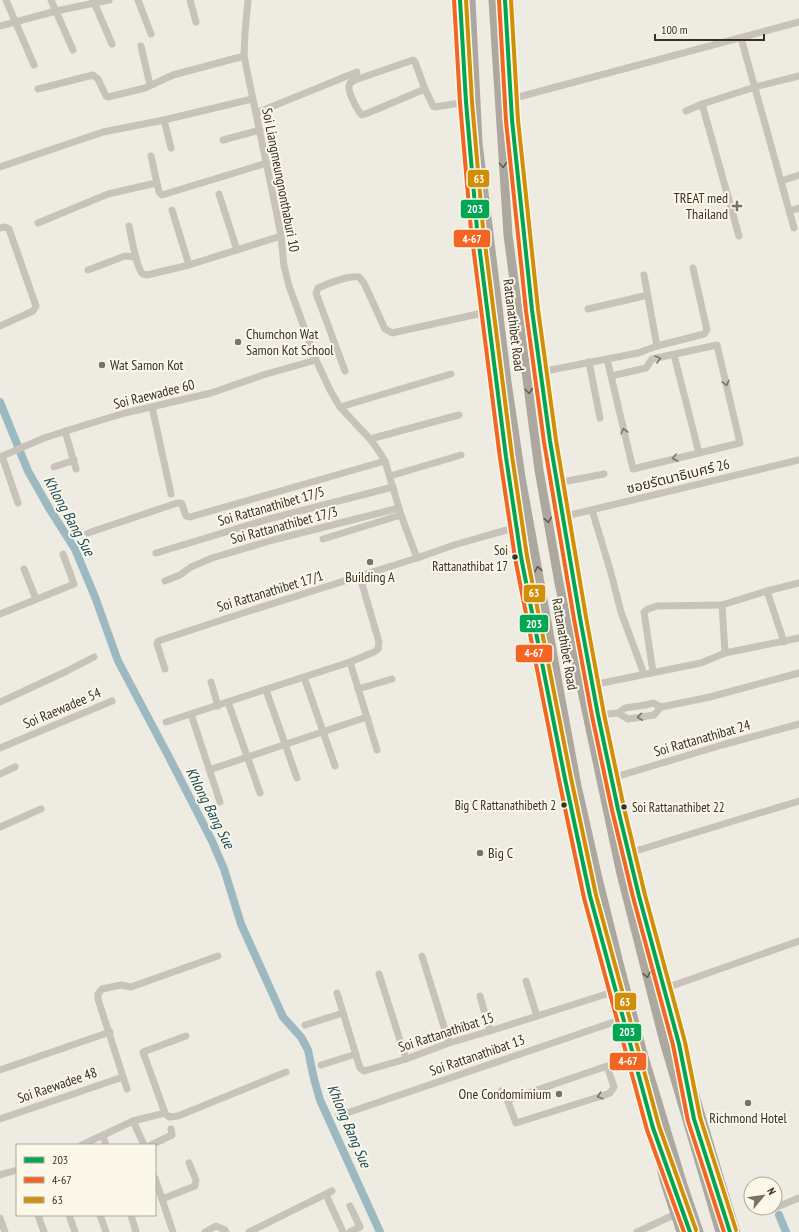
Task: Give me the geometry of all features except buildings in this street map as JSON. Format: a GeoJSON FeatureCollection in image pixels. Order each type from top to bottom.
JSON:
{"type":"FeatureCollection","features":[{"type":"Feature","properties":{"kind":"main road","name":"Rattanathibet Road"},"geometry":{"type":"LineString","coordinates":[[460,0],[466,102],[477,229],[506,456],[521,557],[570,804],[590,896],[653,1128],[664,1180],[681,1232]]}},
{"type":"Feature","properties":{"kind":"main road","name":"Rattanathibet Road"},"geometry":{"type":"LineString","coordinates":[[471,0],[478,143],[507,382],[521,477],[577,786],[597,874],[642,1050],[683,1185],[699,1232]]}},
{"type":"Feature","properties":{"kind":"main road","name":"Rattanathibet Road"},"geometry":{"type":"LineString","coordinates":[[493,0],[508,235],[539,470],[558,576],[621,874],[664,1042],[720,1232]]}},
{"type":"Feature","properties":{"kind":"main road","name":"Rattanathibet Road"},"geometry":{"type":"LineString","coordinates":[[505,0],[511,99],[524,243],[540,372],[562,517],[592,685],[629,853],[663,989],[678,1044],[736,1232]]}},
{"type":"Feature","properties":{"kind":"main road"},"geometry":{"type":"LineString","coordinates":[[463,50],[478,143]]}},
{"type":"Feature","properties":{"kind":"main road"},"geometry":{"type":"LineString","coordinates":[[522,336],[544,401]]}},
{"type":"Feature","properties":{"kind":"main road"},"geometry":{"type":"LineString","coordinates":[[506,456],[507,382]]}},
{"type":"Feature","properties":{"kind":"main road"},"geometry":{"type":"LineString","coordinates":[[678,1044],[694,1120],[730,1232]]}},
{"type":"Feature","properties":{"kind":"main road"},"geometry":{"type":"LineString","coordinates":[[653,1128],[690,1232]]}},
{"type":"Feature","properties":{"kind":"street"},"geometry":{"type":"LineString","coordinates":[[6,0],[34,65]]}},
{"type":"Feature","properties":{"kind":"street"},"geometry":{"type":"LineString","coordinates":[[51,0],[73,50]]}},
{"type":"Feature","properties":{"kind":"street"},"geometry":{"type":"LineString","coordinates":[[0,26],[93,2],[109,0]]}},
{"type":"Feature","properties":{"kind":"street"},"geometry":{"type":"LineString","coordinates":[[138,0],[151,34]]}},
{"type":"Feature","properties":{"kind":"street"},"geometry":{"type":"LineString","coordinates":[[190,0],[196,22]]}},
{"type":"Feature","properties":{"kind":"street","name":"Soi Liangmeungnonthaburi 10"},"geometry":{"type":"LineString","coordinates":[[248,0],[244,56],[281,236],[286,278],[316,360],[330,390],[340,407],[370,439],[385,461],[400,512],[417,558]]}},
{"type":"Feature","properties":{"kind":"street"},"geometry":{"type":"LineString","coordinates":[[93,2],[112,44]]}},
{"type":"Feature","properties":{"kind":"street"},"geometry":{"type":"LineString","coordinates":[[511,99],[799,22]]}},
{"type":"Feature","properties":{"kind":"street"},"geometry":{"type":"LineString","coordinates":[[740,38],[794,228]]}},
{"type":"Feature","properties":{"kind":"street"},"geometry":{"type":"LineString","coordinates":[[141,46],[150,85]]}},
{"type":"Feature","properties":{"kind":"street"},"geometry":{"type":"LineString","coordinates":[[38,89],[93,75],[96,76],[106,96],[108,97],[150,85],[173,75],[244,56]]}},
{"type":"Feature","properties":{"kind":"street"},"geometry":{"type":"LineString","coordinates":[[425,89],[362,115],[359,113],[349,88],[350,83],[355,80],[413,60],[416,62],[432,106],[435,107],[466,102]]}},
{"type":"Feature","properties":{"kind":"street"},"geometry":{"type":"LineString","coordinates":[[256,113],[357,72]]}},
{"type":"Feature","properties":{"kind":"street"},"geometry":{"type":"LineString","coordinates":[[686,111],[702,104],[755,87],[799,76]]}},
{"type":"Feature","properties":{"kind":"street"},"geometry":{"type":"LineString","coordinates":[[0,167],[103,132],[164,120],[252,99]]}},
{"type":"Feature","properties":{"kind":"street"},"geometry":{"type":"LineString","coordinates":[[702,104],[739,236]]}},
{"type":"Feature","properties":{"kind":"street"},"geometry":{"type":"LineString","coordinates":[[164,120],[171,148]]}},
{"type":"Feature","properties":{"kind":"street"},"geometry":{"type":"LineString","coordinates":[[223,140],[260,130]]}},
{"type":"Feature","properties":{"kind":"street"},"geometry":{"type":"LineString","coordinates":[[151,156],[156,182],[159,192],[162,195],[267,163]]}},
{"type":"Feature","properties":{"kind":"street"},"geometry":{"type":"LineString","coordinates":[[781,181],[799,175]]}},
{"type":"Feature","properties":{"kind":"street"},"geometry":{"type":"LineString","coordinates":[[38,223],[108,194],[156,182]]}},
{"type":"Feature","properties":{"kind":"street"},"geometry":{"type":"LineString","coordinates":[[219,194],[237,250]]}},
{"type":"Feature","properties":{"kind":"street"},"geometry":{"type":"LineString","coordinates":[[789,211],[799,208]]}},
{"type":"Feature","properties":{"kind":"street"},"geometry":{"type":"LineString","coordinates":[[172,210],[189,265]]}},
{"type":"Feature","properties":{"kind":"street"},"geometry":{"type":"LineString","coordinates":[[129,226],[136,257],[141,271],[147,275],[189,265],[281,236]]}},
{"type":"Feature","properties":{"kind":"street"},"geometry":{"type":"LineString","coordinates":[[0,228],[5,227],[9,229],[36,306],[33,311],[0,326]]}},
{"type":"Feature","properties":{"kind":"street"},"geometry":{"type":"LineString","coordinates":[[88,270],[125,256],[136,257]]}},
{"type":"Feature","properties":{"kind":"street"},"geometry":{"type":"LineString","coordinates":[[540,372],[638,353],[657,346],[704,334],[707,330],[693,268]]}},
{"type":"Feature","properties":{"kind":"street"},"geometry":{"type":"LineString","coordinates":[[644,275],[657,346]]}},
{"type":"Feature","properties":{"kind":"street"},"geometry":{"type":"LineString","coordinates":[[345,371],[316,293],[318,288],[352,277],[359,277],[364,283],[385,329],[392,333],[487,312]]}},
{"type":"Feature","properties":{"kind":"street"},"geometry":{"type":"LineString","coordinates":[[588,309],[648,295]]}},
{"type":"Feature","properties":{"kind":"street"},"geometry":{"type":"LineString","coordinates":[[607,358],[611,376],[634,469],[740,442],[717,345],[652,360],[646,368],[611,376]]}},
{"type":"Feature","properties":{"kind":"street"},"geometry":{"type":"LineString","coordinates":[[674,355],[699,453]]}},
{"type":"Feature","properties":{"kind":"street","name":"Soi Raewadee 60"},"geometry":{"type":"LineString","coordinates":[[1,456],[65,431],[119,415],[211,393],[263,375],[316,360]]}},
{"type":"Feature","properties":{"kind":"street"},"geometry":{"type":"LineString","coordinates":[[589,362],[600,418]]}},
{"type":"Feature","properties":{"kind":"street"},"geometry":{"type":"LineString","coordinates":[[340,407],[451,374]]}},
{"type":"Feature","properties":{"kind":"street"},"geometry":{"type":"LineString","coordinates":[[152,407],[171,494]]}},
{"type":"Feature","properties":{"kind":"street"},"geometry":{"type":"LineString","coordinates":[[370,439],[459,415]]}},
{"type":"Feature","properties":{"kind":"street"},"geometry":{"type":"LineString","coordinates":[[65,431],[76,469]]}},
{"type":"Feature","properties":{"kind":"street"},"geometry":{"type":"LineString","coordinates":[[1,456],[18,503]]}},
{"type":"Feature","properties":{"kind":"street"},"geometry":{"type":"LineString","coordinates":[[390,476],[461,456]]}},
{"type":"Feature","properties":{"kind":"street"},"geometry":{"type":"LineString","coordinates":[[54,467],[74,460]]}},
{"type":"Feature","properties":{"kind":"street","name":"ซอยรัตนาธิเบศร์ 26"},"geometry":{"type":"LineString","coordinates":[[562,517],[799,460]]}},
{"type":"Feature","properties":{"kind":"street"},"geometry":{"type":"LineString","coordinates":[[88,533],[181,502],[185,516],[190,517],[385,461]]}},
{"type":"Feature","properties":{"kind":"street"},"geometry":{"type":"LineString","coordinates":[[557,483],[604,474]]}},
{"type":"Feature","properties":{"kind":"street","name":"Soi Rattanathibet 17/5"},"geometry":{"type":"LineString","coordinates":[[156,553],[269,518],[393,487]]}},
{"type":"Feature","properties":{"kind":"street"},"geometry":{"type":"LineString","coordinates":[[592,510],[621,612],[644,674]]}},
{"type":"Feature","properties":{"kind":"street"},"geometry":{"type":"LineString","coordinates":[[323,539],[400,512]]}},
{"type":"Feature","properties":{"kind":"street","name":"Soi Rattanathibet 17/3"},"geometry":{"type":"LineString","coordinates":[[165,581],[180,575],[191,567],[212,558],[274,540],[400,512]]}},
{"type":"Feature","properties":{"kind":"street"},"geometry":{"type":"LineString","coordinates":[[417,558],[456,544],[517,527]]}},
{"type":"Feature","properties":{"kind":"street"},"geometry":{"type":"LineString","coordinates":[[0,614],[74,584],[63,554]]}},
{"type":"Feature","properties":{"kind":"street","name":"Soi Rattanathibet 17/1"},"geometry":{"type":"LineString","coordinates":[[165,669],[157,644],[161,640],[243,612],[360,577],[417,558]]}},
{"type":"Feature","properties":{"kind":"street"},"geometry":{"type":"LineString","coordinates":[[24,569],[36,599]]}},
{"type":"Feature","properties":{"kind":"street"},"geometry":{"type":"LineString","coordinates":[[166,722],[350,662],[374,652],[378,649],[379,642],[360,577]]}},
{"type":"Feature","properties":{"kind":"street"},"geometry":{"type":"LineString","coordinates":[[653,672],[644,612],[646,610],[657,606],[722,605],[799,583]]}},
{"type":"Feature","properties":{"kind":"street"},"geometry":{"type":"LineString","coordinates":[[767,591],[784,642]]}},
{"type":"Feature","properties":{"kind":"street"},"geometry":{"type":"LineString","coordinates":[[722,605],[726,653]]}},
{"type":"Feature","properties":{"kind":"street"},"geometry":{"type":"LineString","coordinates":[[592,685],[653,672],[701,664],[726,653],[799,638]]}},
{"type":"Feature","properties":{"kind":"street"},"geometry":{"type":"LineString","coordinates":[[0,702],[94,657]]}},
{"type":"Feature","properties":{"kind":"street"},"geometry":{"type":"LineString","coordinates":[[350,662],[378,750]]}},
{"type":"Feature","properties":{"kind":"street"},"geometry":{"type":"LineString","coordinates":[[598,715],[618,713],[625,708],[645,704],[653,704],[661,707],[710,697],[799,674]]}},
{"type":"Feature","properties":{"kind":"street"},"geometry":{"type":"LineString","coordinates":[[304,677],[335,766]]}},
{"type":"Feature","properties":{"kind":"street"},"geometry":{"type":"LineString","coordinates":[[358,689],[392,679]]}},
{"type":"Feature","properties":{"kind":"street"},"geometry":{"type":"LineString","coordinates":[[211,682],[218,706]]}},
{"type":"Feature","properties":{"kind":"street"},"geometry":{"type":"LineString","coordinates":[[266,690],[296,778]]}},
{"type":"Feature","properties":{"kind":"street","name":"Soi Raewadee 54"},"geometry":{"type":"LineString","coordinates":[[0,748],[112,701]]}},
{"type":"Feature","properties":{"kind":"street"},"geometry":{"type":"LineString","coordinates":[[228,702],[260,793]]}},
{"type":"Feature","properties":{"kind":"street"},"geometry":{"type":"LineString","coordinates":[[618,713],[628,719],[654,715],[661,707]]}},
{"type":"Feature","properties":{"kind":"street"},"geometry":{"type":"LineString","coordinates":[[191,714],[220,802]]}},
{"type":"Feature","properties":{"kind":"street"},"geometry":{"type":"LineString","coordinates":[[209,770],[367,717]]}},
{"type":"Feature","properties":{"kind":"street","name":"Soi Rattanathibat 24"},"geometry":{"type":"LineString","coordinates":[[612,778],[799,724]]}},
{"type":"Feature","properties":{"kind":"street"},"geometry":{"type":"LineString","coordinates":[[0,774],[15,767]]}},
{"type":"Feature","properties":{"kind":"street"},"geometry":{"type":"LineString","coordinates":[[629,853],[799,801]]}},
{"type":"Feature","properties":{"kind":"street"},"geometry":{"type":"LineString","coordinates":[[0,827],[41,809]]}},
{"type":"Feature","properties":{"kind":"street"},"geometry":{"type":"LineString","coordinates":[[663,989],[799,941]]}},
{"type":"Feature","properties":{"kind":"street"},"geometry":{"type":"LineString","coordinates":[[127,1089],[110,1032],[98,999],[98,994],[102,990],[121,985],[131,987],[218,956]]}},
{"type":"Feature","properties":{"kind":"street"},"geometry":{"type":"LineString","coordinates":[[422,956],[449,1043]]}},
{"type":"Feature","properties":{"kind":"street"},"geometry":{"type":"LineString","coordinates":[[379,974],[406,1059]]}},
{"type":"Feature","properties":{"kind":"street"},"geometry":{"type":"LineString","coordinates":[[526,981],[537,1016]]}},
{"type":"Feature","properties":{"kind":"street","name":"Soi Rattanathibat 15"},"geometry":{"type":"LineString","coordinates":[[337,993],[360,1068],[364,1071],[406,1059],[449,1043],[616,991]]}},
{"type":"Feature","properties":{"kind":"street"},"geometry":{"type":"LineString","coordinates":[[480,996],[490,1031]]}},
{"type":"Feature","properties":{"kind":"street"},"geometry":{"type":"LineString","coordinates":[[305,1025],[343,1013]]}},
{"type":"Feature","properties":{"kind":"street","name":"Soi Rattanathibat 13"},"geometry":{"type":"LineString","coordinates":[[338,1116],[623,1019]]}},
{"type":"Feature","properties":{"kind":"street"},"geometry":{"type":"LineString","coordinates":[[0,1070],[110,1032]]}},
{"type":"Feature","properties":{"kind":"street"},"geometry":{"type":"LineString","coordinates":[[186,1036],[144,1052],[165,1113],[169,1117],[178,1116],[286,1072]]}},
{"type":"Feature","properties":{"kind":"street"},"geometry":{"type":"LineString","coordinates":[[321,1065],[356,1054]]}},
{"type":"Feature","properties":{"kind":"street"},"geometry":{"type":"LineString","coordinates":[[501,1091],[505,1094],[508,1100],[516,1123],[605,1095],[610,1093],[614,1087],[607,1066],[508,1100]]}},
{"type":"Feature","properties":{"kind":"street","name":"Soi Raewadee 48"},"geometry":{"type":"LineString","coordinates":[[0,1119],[123,1077]]}},
{"type":"Feature","properties":{"kind":"street"},"geometry":{"type":"LineString","coordinates":[[84,1144],[133,1121],[165,1113]]}},
{"type":"Feature","properties":{"kind":"street"},"geometry":{"type":"LineString","coordinates":[[133,1121],[144,1144]]}},
{"type":"Feature","properties":{"kind":"street"},"geometry":{"type":"LineString","coordinates":[[154,1144],[172,1135],[171,1129]]}},
{"type":"Feature","properties":{"kind":"street"},"geometry":{"type":"LineString","coordinates":[[103,1136],[106,1144]]}},
{"type":"Feature","properties":{"kind":"street"},"geometry":{"type":"LineString","coordinates":[[162,1199],[195,1186],[196,1180],[189,1163]]}},
{"type":"Feature","properties":{"kind":"street"},"geometry":{"type":"LineString","coordinates":[[0,1175],[16,1170]]}},
{"type":"Feature","properties":{"kind":"street"},"geometry":{"type":"LineString","coordinates":[[156,1181],[173,1232]]}},
{"type":"Feature","properties":{"kind":"street"},"geometry":{"type":"LineString","coordinates":[[249,1232],[332,1191]]}},
{"type":"Feature","properties":{"kind":"street"},"geometry":{"type":"LineString","coordinates":[[783,1205],[799,1198]]}},
{"type":"Feature","properties":{"kind":"street"},"geometry":{"type":"LineString","coordinates":[[328,1199],[344,1232]]}},
{"type":"Feature","properties":{"kind":"street"},"geometry":{"type":"LineString","coordinates":[[350,1206],[360,1227],[350,1232]]}},
{"type":"Feature","properties":{"kind":"street"},"geometry":{"type":"LineString","coordinates":[[637,1232],[676,1214]]}},
{"type":"Feature","properties":{"kind":"street"},"geometry":{"type":"LineString","coordinates":[[38,1216],[44,1232]]}},
{"type":"Feature","properties":{"kind":"street"},"geometry":{"type":"LineString","coordinates":[[69,1216],[75,1232]]}},
{"type":"Feature","properties":{"kind":"street"},"geometry":{"type":"LineString","coordinates":[[100,1216],[106,1232]]}},
{"type":"Feature","properties":{"kind":"street"},"geometry":{"type":"LineString","coordinates":[[130,1216],[136,1232]]}},
{"type":"Feature","properties":{"kind":"street"},"geometry":{"type":"LineString","coordinates":[[0,1218],[5,1232]]}},
{"type":"Feature","properties":{"kind":"street"},"geometry":{"type":"LineString","coordinates":[[205,1232],[216,1226],[225,1230],[226,1232]]}},
{"type":"Feature","properties":{"kind":"waterway","name":"Khlong Bang Sue"},"geometry":{"type":"LineString","coordinates":[[0,402],[28,471],[75,549],[95,597],[118,661],[212,841],[224,869],[241,924],[283,1017],[301,1037],[308,1050],[320,1100],[380,1232]]}},
{"type":"Feature","properties":{"kind":"waterway"},"geometry":{"type":"LineString","coordinates":[[779,1216],[786,1232]]}},
{"type":"Feature","properties":{"kind":"transit line","name":"4-67"},"geometry":{"type":"LineString","coordinates":[[454,0],[460,103],[471,230],[500,458],[515,558],[584,898],[647,1130],[684,1232]]}},
{"type":"Feature","properties":{"kind":"transit line","name":"203"},"geometry":{"type":"LineString","coordinates":[[460,0],[466,102],[477,229],[506,457],[521,557],[590,896],[653,1128],[690,1232]]}},
{"type":"Feature","properties":{"kind":"transit line","name":"63"},"geometry":{"type":"LineString","coordinates":[[466,0],[472,102],[483,228],[512,456],[527,556],[596,895],[659,1126],[696,1230]]}},
{"type":"Feature","properties":{"kind":"transit line","name":"4-67"},"geometry":{"type":"LineString","coordinates":[[499,0],[506,121],[526,311],[544,442],[574,619],[592,716],[612,810],[633,897],[673,1045],[688,1121],[724,1232]]}},
{"type":"Feature","properties":{"kind":"transit line","name":"203"},"geometry":{"type":"LineString","coordinates":[[505,0],[512,120],[532,310],[550,441],[580,618],[598,715],[618,809],[639,896],[679,1044],[694,1119],[730,1232]]}},
{"type":"Feature","properties":{"kind":"transit line","name":"63"},"geometry":{"type":"LineString","coordinates":[[511,0],[518,120],[538,309],[556,440],[586,617],[604,714],[624,808],[645,895],[685,1042],[700,1117],[736,1230]]}},
{"type":"Feature","properties":{"kind":"place","name":"TREAT med Thailand"},"geometry":{"type":"Point","coordinates":[737,206]}},
{"type":"Feature","properties":{"kind":"place","name":"Chumchon Wat Samon Kot School"},"geometry":{"type":"Point","coordinates":[238,342]}},
{"type":"Feature","properties":{"kind":"place","name":"Wat Samon Kot"},"geometry":{"type":"Point","coordinates":[102,365]}},
{"type":"Feature","properties":{"kind":"place","name":"Soi Rattanathibat 17"},"geometry":{"type":"Point","coordinates":[515,557]}},
{"type":"Feature","properties":{"kind":"place","name":"Building A"},"geometry":{"type":"Point","coordinates":[370,562]}},
{"type":"Feature","properties":{"kind":"place","name":"Big C Rattanathibeth 2"},"geometry":{"type":"Point","coordinates":[564,805]}},
{"type":"Feature","properties":{"kind":"place","name":"Soi Rattanathibet 22"},"geometry":{"type":"Point","coordinates":[624,807]}},
{"type":"Feature","properties":{"kind":"place","name":"Big C"},"geometry":{"type":"Point","coordinates":[480,853]}},
{"type":"Feature","properties":{"kind":"place","name":"One Condomimium"},"geometry":{"type":"Point","coordinates":[559,1094]}},
{"type":"Feature","properties":{"kind":"place","name":"Richmond Hotel"},"geometry":{"type":"Point","coordinates":[748,1103]}}]}
